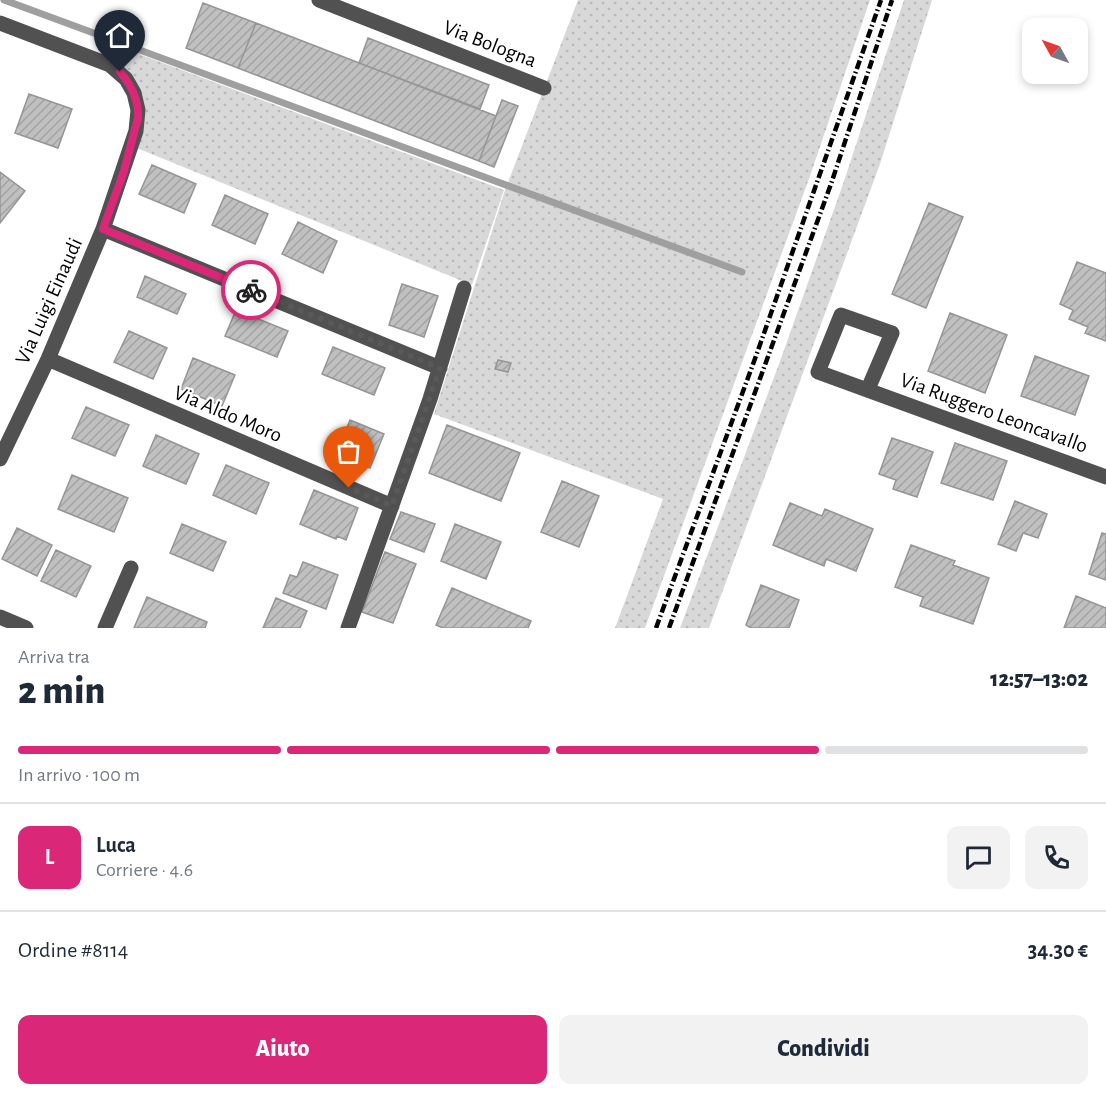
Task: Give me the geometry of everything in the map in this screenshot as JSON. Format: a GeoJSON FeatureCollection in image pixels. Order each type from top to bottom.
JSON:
{"type":"FeatureCollection","features":[{"type":"Feature","properties":{"kind":"street","name":"Via Bologna"},"geometry":{"type":"LineString","coordinates":[[319,0],[544,88]]}},
{"type":"Feature","properties":{"kind":"street"},"geometry":{"type":"LineString","coordinates":[[0,23],[105,63],[120,72],[133,90],[138,110],[137,127],[103,229]]}},
{"type":"Feature","properties":{"kind":"street","name":"Via Luigi Einaudi"},"geometry":{"type":"LineString","coordinates":[[0,459],[48,359],[103,229],[440,368]]}},
{"type":"Feature","properties":{"kind":"street"},"geometry":{"type":"LineString","coordinates":[[348,628],[440,368],[464,288]]}},
{"type":"Feature","properties":{"kind":"street","name":"Via Ruggero Leoncavallo"},"geometry":{"type":"LineString","coordinates":[[868,389],[892,333],[841,315],[818,372],[1106,477]]}},
{"type":"Feature","properties":{"kind":"street","name":"Via Aldo Moro"},"geometry":{"type":"LineString","coordinates":[[48,359],[392,506]]}},
{"type":"Feature","properties":{"kind":"street"},"geometry":{"type":"LineString","coordinates":[[105,628],[130,568]]}},
{"type":"Feature","properties":{"kind":"street"},"geometry":{"type":"LineString","coordinates":[[0,617],[26,628]]}},
{"type":"Feature","properties":{"kind":"shaded area"},"geometry":{"type":"Polygon","coordinates":[[[578,0],[870,0],[810,176],[645,628],[615,628],[663,499],[434,414],[505,190],[578,0]]]}},
{"type":"Feature","properties":{"kind":"shaded area"},"geometry":{"type":"Polygon","coordinates":[[[904,0],[932,0],[880,164],[709,628],[680,628],[779,364],[842,187],[904,0]]]}},
{"type":"Feature","properties":{"kind":"shaded area"},"geometry":{"type":"Polygon","coordinates":[[[120,47],[504,190],[472,285],[132,146],[140,105],[114,66],[120,47]]]}},
{"type":"Feature","properties":{"kind":"building"},"geometry":{"type":"Polygon","coordinates":[[[203,3],[256,23],[238,68],[186,48],[203,3]]]}},
{"type":"Feature","properties":{"kind":"building"},"geometry":{"type":"Polygon","coordinates":[[[256,23],[496,116],[479,161],[238,68],[256,23]]]}},
{"type":"Feature","properties":{"kind":"building"},"geometry":{"type":"Polygon","coordinates":[[[368,38],[489,85],[480,109],[359,63],[368,38]]]}},
{"type":"Feature","properties":{"kind":"building"},"geometry":{"type":"Polygon","coordinates":[[[29,94],[72,109],[58,148],[15,133],[29,94]]]}},
{"type":"Feature","properties":{"kind":"building"},"geometry":{"type":"Polygon","coordinates":[[[502,100],[518,106],[494,167],[479,161],[502,100]]]}},
{"type":"Feature","properties":{"kind":"building"},"geometry":{"type":"Polygon","coordinates":[[[152,165],[196,184],[184,213],[139,194],[152,165]]]}},
{"type":"Feature","properties":{"kind":"building"},"geometry":{"type":"Polygon","coordinates":[[[0,172],[25,191],[0,223],[0,172]]]}},
{"type":"Feature","properties":{"kind":"building"},"geometry":{"type":"Polygon","coordinates":[[[225,195],[268,214],[255,244],[212,225],[225,195]]]}},
{"type":"Feature","properties":{"kind":"building"},"geometry":{"type":"Polygon","coordinates":[[[929,203],[963,217],[926,308],[892,294],[929,203]]]}},
{"type":"Feature","properties":{"kind":"building"},"geometry":{"type":"Polygon","coordinates":[[[298,222],[337,241],[323,273],[282,254],[298,222]]]}},
{"type":"Feature","properties":{"kind":"building"},"geometry":{"type":"Polygon","coordinates":[[[1077,262],[1106,273],[1106,341],[1085,333],[1088,327],[1069,319],[1073,310],[1060,304],[1077,262]]]}},
{"type":"Feature","properties":{"kind":"building"},"geometry":{"type":"Polygon","coordinates":[[[145,276],[186,294],[177,314],[137,297],[145,276]]]}},
{"type":"Feature","properties":{"kind":"building"},"geometry":{"type":"Polygon","coordinates":[[[402,284],[438,296],[424,337],[389,325],[402,284]]]}},
{"type":"Feature","properties":{"kind":"building"},"geometry":{"type":"Polygon","coordinates":[[[236,310],[288,331],[277,357],[225,336],[236,310]]]}},
{"type":"Feature","properties":{"kind":"building"},"geometry":{"type":"Polygon","coordinates":[[[950,313],[1007,335],[985,393],[928,371],[950,313]]]}},
{"type":"Feature","properties":{"kind":"building"},"geometry":{"type":"Polygon","coordinates":[[[129,331],[167,348],[153,379],[114,362],[129,331]]]}},
{"type":"Feature","properties":{"kind":"building"},"geometry":{"type":"Polygon","coordinates":[[[333,347],[385,368],[374,395],[322,374],[333,347]]]}},
{"type":"Feature","properties":{"kind":"building"},"geometry":{"type":"Polygon","coordinates":[[[1035,356],[1089,376],[1075,415],[1021,396],[1035,356]]]}},
{"type":"Feature","properties":{"kind":"building"},"geometry":{"type":"Polygon","coordinates":[[[193,358],[235,375],[222,406],[181,389],[193,358]]]}},
{"type":"Feature","properties":{"kind":"building"},"geometry":{"type":"Polygon","coordinates":[[[498,360],[511,363],[508,372],[495,369],[498,360]]]}},
{"type":"Feature","properties":{"kind":"building"},"geometry":{"type":"Polygon","coordinates":[[[86,407],[129,425],[115,456],[72,438],[86,407]]]}},
{"type":"Feature","properties":{"kind":"building"},"geometry":{"type":"Polygon","coordinates":[[[350,420],[384,434],[370,468],[336,454],[350,420]]]}},
{"type":"Feature","properties":{"kind":"building"},"geometry":{"type":"Polygon","coordinates":[[[447,425],[520,453],[501,501],[429,473],[447,425]]]}},
{"type":"Feature","properties":{"kind":"building"},"geometry":{"type":"Polygon","coordinates":[[[156,435],[199,454],[186,484],[143,466],[156,435]]]}},
{"type":"Feature","properties":{"kind":"building"},"geometry":{"type":"Polygon","coordinates":[[[892,438],[933,452],[917,497],[893,489],[896,480],[879,474],[892,438]]]}},
{"type":"Feature","properties":{"kind":"building"},"geometry":{"type":"Polygon","coordinates":[[[955,443],[1007,461],[993,500],[941,483],[955,443]]]}},
{"type":"Feature","properties":{"kind":"building"},"geometry":{"type":"Polygon","coordinates":[[[226,465],[269,483],[256,514],[213,495],[226,465]]]}},
{"type":"Feature","properties":{"kind":"building"},"geometry":{"type":"Polygon","coordinates":[[[72,475],[128,498],[114,532],[58,509],[72,475]]]}},
{"type":"Feature","properties":{"kind":"building"},"geometry":{"type":"Polygon","coordinates":[[[562,481],[599,496],[579,547],[541,532],[562,481]]]}},
{"type":"Feature","properties":{"kind":"building"},"geometry":{"type":"Polygon","coordinates":[[[314,490],[358,508],[346,540],[337,536],[336,539],[300,524],[314,490]]]}},
{"type":"Feature","properties":{"kind":"building"},"geometry":{"type":"Polygon","coordinates":[[[1015,501],[1047,514],[1038,538],[1023,533],[1016,551],[998,544],[1015,501]]]}},
{"type":"Feature","properties":{"kind":"building"},"geometry":{"type":"Polygon","coordinates":[[[790,503],[822,516],[825,509],[873,529],[856,571],[826,559],[824,566],[773,545],[790,503]]]}},
{"type":"Feature","properties":{"kind":"building"},"geometry":{"type":"Polygon","coordinates":[[[401,512],[435,524],[424,552],[390,539],[401,512]]]}},
{"type":"Feature","properties":{"kind":"building"},"geometry":{"type":"Polygon","coordinates":[[[182,524],[226,542],[213,571],[170,553],[182,524]]]}},
{"type":"Feature","properties":{"kind":"building"},"geometry":{"type":"Polygon","coordinates":[[[455,524],[501,542],[486,579],[441,561],[455,524]]]}},
{"type":"Feature","properties":{"kind":"building"},"geometry":{"type":"Polygon","coordinates":[[[17,528],[52,545],[37,576],[2,559],[17,528]]]}},
{"type":"Feature","properties":{"kind":"building"},"geometry":{"type":"Polygon","coordinates":[[[1102,533],[1106,534],[1106,580],[1089,574],[1102,533]]]}},
{"type":"Feature","properties":{"kind":"building"},"geometry":{"type":"Polygon","coordinates":[[[911,545],[955,561],[953,565],[989,578],[973,624],[920,606],[923,597],[895,587],[911,545]]]}},
{"type":"Feature","properties":{"kind":"building"},"geometry":{"type":"Polygon","coordinates":[[[56,550],[91,566],[76,597],[41,581],[56,550]]]}},
{"type":"Feature","properties":{"kind":"building"},"geometry":{"type":"Polygon","coordinates":[[[385,552],[416,564],[393,623],[362,612],[385,552]]]}},
{"type":"Feature","properties":{"kind":"building"},"geometry":{"type":"Polygon","coordinates":[[[303,562],[338,575],[326,609],[283,593],[290,575],[297,577],[303,562]]]}},
{"type":"Feature","properties":{"kind":"building"},"geometry":{"type":"Polygon","coordinates":[[[761,585],[799,600],[789,628],[751,628],[746,625],[761,585]]]}},
{"type":"Feature","properties":{"kind":"building"},"geometry":{"type":"Polygon","coordinates":[[[452,588],[531,621],[528,628],[443,628],[436,625],[452,588]]]}},
{"type":"Feature","properties":{"kind":"building"},"geometry":{"type":"Polygon","coordinates":[[[1076,596],[1106,608],[1106,628],[1064,628],[1076,596]]]}},
{"type":"Feature","properties":{"kind":"building"},"geometry":{"type":"Polygon","coordinates":[[[147,597],[207,622],[205,628],[134,628],[147,597]]]}},
{"type":"Feature","properties":{"kind":"building"},"geometry":{"type":"Polygon","coordinates":[[[276,598],[307,611],[300,628],[263,628],[276,598]]]}},
{"type":"Feature","properties":{"kind":"waterway"},"geometry":{"type":"LineString","coordinates":[[4,0],[742,272]]}},
{"type":"Feature","properties":{"kind":"railway"},"geometry":{"type":"LineString","coordinates":[[656,628],[756,356],[881,0]]}},
{"type":"Feature","properties":{"kind":"railway"},"geometry":{"type":"LineString","coordinates":[[669,628],[831,184],[892,0]]}},
{"type":"Feature","properties":{"kind":"way so far"},"geometry":{"type":"LineString","coordinates":[[251,290],[440,368],[392,506],[349,488]]}},
{"type":"Feature","properties":{"kind":"route"},"geometry":{"type":"LineString","coordinates":[[120,72],[134,93],[138,118],[124,171],[103,229],[251,290]]}}]}
